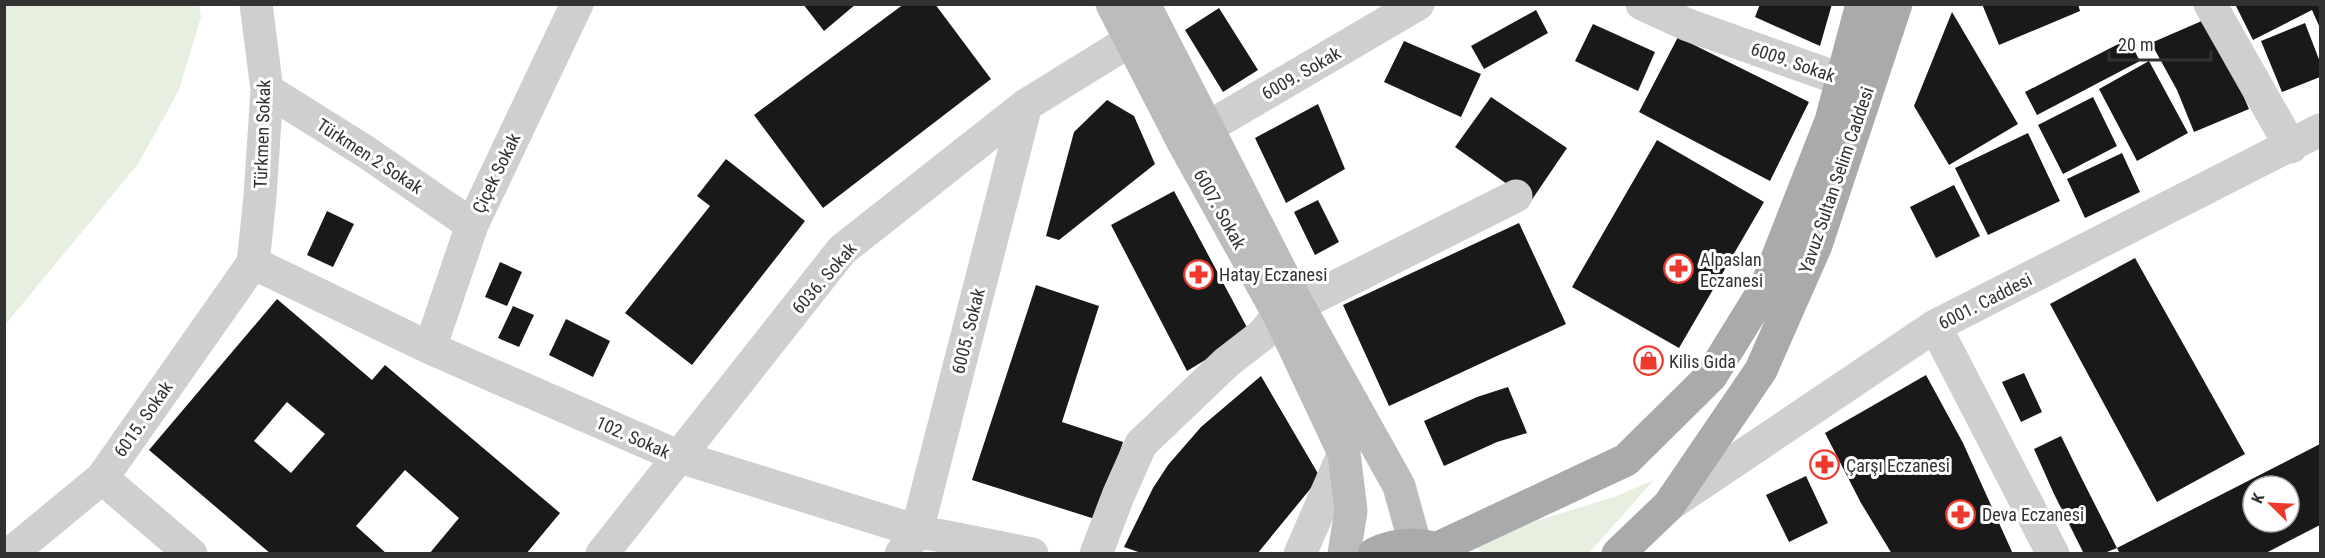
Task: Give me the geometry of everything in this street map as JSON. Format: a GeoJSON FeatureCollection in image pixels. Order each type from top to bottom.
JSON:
{"type":"FeatureCollection","features":[{"type":"Feature","properties":{"kind":"main road","name":"Yavuz Sultan Selim Caddesi"},"geometry":{"type":"LineString","coordinates":[[1374,554],[1399,545],[1434,549],[1626,460],[1711,376],[1766,287],[1831,121],[1863,4]]}},
{"type":"Feature","properties":{"kind":"main road","name":"Yavuz Sultan Selim Caddesi"},"geometry":{"type":"LineString","coordinates":[[1618,554],[1669,505],[1761,370],[1816,245],[1896,4]]}},
{"type":"Feature","properties":{"kind":"street","name":"Türkmen Sokak"},"geometry":{"type":"LineString","coordinates":[[253,263],[267,90],[256,4]]}},
{"type":"Feature","properties":{"kind":"street","name":"Çiçek Sokak"},"geometry":{"type":"LineString","coordinates":[[430,348],[472,225],[577,4]]}},
{"type":"Feature","properties":{"kind":"street","name":"6007. Sokak"},"geometry":{"type":"LineString","coordinates":[[1112,4],[1131,40],[1195,135],[1289,310],[1399,486],[1434,549]]}},
{"type":"Feature","properties":{"kind":"street","name":"6007. Sokak"},"geometry":{"type":"LineString","coordinates":[[1144,4],[1195,135]]}},
{"type":"Feature","properties":{"kind":"street","name":"6009. Sokak"},"geometry":{"type":"LineString","coordinates":[[1195,135],[1418,4]]}},
{"type":"Feature","properties":{"kind":"street","name":"6009. Sokak"},"geometry":{"type":"LineString","coordinates":[[1642,4],[1688,26],[1843,80]]}},
{"type":"Feature","properties":{"kind":"street"},"geometry":{"type":"LineString","coordinates":[[2210,4],[2291,147]]}},
{"type":"Feature","properties":{"kind":"street","name":"6036. Sokak"},"geometry":{"type":"LineString","coordinates":[[602,554],[842,250],[1026,105],[1131,40]]}},
{"type":"Feature","properties":{"kind":"street","name":"Türkmen 2 Sokak"},"geometry":{"type":"LineString","coordinates":[[267,90],[366,152],[472,225]]}},
{"type":"Feature","properties":{"kind":"street","name":"6005. Sokak"},"geometry":{"type":"LineString","coordinates":[[909,542],[1026,105]]}},
{"type":"Feature","properties":{"kind":"street","name":"6001. Caddesi"},"geometry":{"type":"LineString","coordinates":[[1669,505],[1935,326],[2291,147],[2320,130]]}},
{"type":"Feature","properties":{"kind":"street"},"geometry":{"type":"LineString","coordinates":[[1096,554],[1141,444],[1227,362],[1262,335],[1289,310],[1516,196]]}},
{"type":"Feature","properties":{"kind":"street","name":"102. Sokak"},"geometry":{"type":"LineString","coordinates":[[253,263],[430,348],[680,457],[909,542],[1032,554]]}},
{"type":"Feature","properties":{"kind":"street","name":"6015. Sokak"},"geometry":{"type":"LineString","coordinates":[[10,554],[102,478],[253,263]]}},
{"type":"Feature","properties":{"kind":"street","name":"6007. Sokak"},"geometry":{"type":"LineString","coordinates":[[1289,310],[1344,453],[1351,511],[1344,554]]}},
{"type":"Feature","properties":{"kind":"street"},"geometry":{"type":"LineString","coordinates":[[1935,326],[2053,554]]}},
{"type":"Feature","properties":{"kind":"street"},"geometry":{"type":"LineString","coordinates":[[1300,554],[1344,453]]}},
{"type":"Feature","properties":{"kind":"street"},"geometry":{"type":"LineString","coordinates":[[102,478],[191,554]]}},
{"type":"Feature","properties":{"kind":"green space"},"geometry":{"type":"Polygon","coordinates":[[[5,4],[199,5],[201,17],[179,90],[138,164],[5,325],[5,4]]]}},
{"type":"Feature","properties":{"kind":"green space"},"geometry":{"type":"Polygon","coordinates":[[[1654,480],[1589,553],[1482,553],[1471,541],[1614,497],[1654,480]]]}},
{"type":"Feature","properties":{"kind":"building"},"geometry":{"type":"Polygon","coordinates":[[[803,4],[856,4],[824,31],[803,4]]]}},
{"type":"Feature","properties":{"kind":"building"},"geometry":{"type":"Polygon","coordinates":[[[904,4],[935,4],[991,79],[823,208],[754,115],[904,4]]]}},
{"type":"Feature","properties":{"kind":"building"},"geometry":{"type":"Polygon","coordinates":[[[1760,4],[1832,4],[1820,46],[1755,17],[1760,4]]]}},
{"type":"Feature","properties":{"kind":"building"},"geometry":{"type":"Polygon","coordinates":[[[1982,4],[2078,4],[2080,11],[1999,45],[1982,4]]]}},
{"type":"Feature","properties":{"kind":"building"},"geometry":{"type":"Polygon","coordinates":[[[2235,4],[2320,4],[2320,28],[2312,10],[2253,40],[2235,4]]]}},
{"type":"Feature","properties":{"kind":"building"},"geometry":{"type":"Polygon","coordinates":[[[1219,8],[1258,70],[1223,92],[1185,30],[1219,8]]]}},
{"type":"Feature","properties":{"kind":"building"},"geometry":{"type":"Polygon","coordinates":[[[1536,10],[1548,33],[1484,69],[1471,46],[1536,10]]]}},
{"type":"Feature","properties":{"kind":"building"},"geometry":{"type":"Polygon","coordinates":[[[1952,12],[2018,124],[1949,165],[1914,106],[1952,12]]]}},
{"type":"Feature","properties":{"kind":"building"},"geometry":{"type":"Polygon","coordinates":[[[2204,20],[2231,67],[2249,109],[2194,132],[2177,90],[2151,43],[2204,20]]]}},
{"type":"Feature","properties":{"kind":"building"},"geometry":{"type":"Polygon","coordinates":[[[2305,23],[2320,62],[2320,77],[2282,92],[2261,41],[2305,23]]]}},
{"type":"Feature","properties":{"kind":"building"},"geometry":{"type":"Polygon","coordinates":[[[1593,24],[1655,52],[1638,91],[1575,61],[1593,24]]]}},
{"type":"Feature","properties":{"kind":"building"},"geometry":{"type":"Polygon","coordinates":[[[1678,37],[1809,102],[1770,181],[1639,112],[1678,37]]]}},
{"type":"Feature","properties":{"kind":"building"},"geometry":{"type":"Polygon","coordinates":[[[2128,39],[2140,61],[2037,115],[2025,92],[2128,39]]]}},
{"type":"Feature","properties":{"kind":"building"},"geometry":{"type":"Polygon","coordinates":[[[1404,41],[1481,74],[1461,117],[1384,82],[1404,41]]]}},
{"type":"Feature","properties":{"kind":"building"},"geometry":{"type":"Polygon","coordinates":[[[2149,61],[2188,133],[2137,161],[2099,89],[2149,61]]]}},
{"type":"Feature","properties":{"kind":"building"},"geometry":{"type":"Polygon","coordinates":[[[1491,97],[1567,148],[1531,201],[1455,147],[1491,97]]]}},
{"type":"Feature","properties":{"kind":"building"},"geometry":{"type":"Polygon","coordinates":[[[2093,97],[2117,146],[2063,174],[2038,125],[2093,97]]]}},
{"type":"Feature","properties":{"kind":"building"},"geometry":{"type":"Polygon","coordinates":[[[1107,100],[1134,116],[1155,164],[1059,240],[1046,236],[1074,132],[1107,100]]]}},
{"type":"Feature","properties":{"kind":"building"},"geometry":{"type":"Polygon","coordinates":[[[1318,104],[1345,169],[1286,203],[1255,138],[1318,104]]]}},
{"type":"Feature","properties":{"kind":"building"},"geometry":{"type":"Polygon","coordinates":[[[2028,133],[2060,201],[1988,235],[1955,168],[2028,133]]]}},
{"type":"Feature","properties":{"kind":"building"},"geometry":{"type":"Polygon","coordinates":[[[1657,140],[1764,202],[1679,348],[1572,287],[1657,140]]]}},
{"type":"Feature","properties":{"kind":"building"},"geometry":{"type":"Polygon","coordinates":[[[2122,153],[2140,192],[2085,218],[2067,179],[2122,153]]]}},
{"type":"Feature","properties":{"kind":"building"},"geometry":{"type":"Polygon","coordinates":[[[726,159],[805,221],[692,365],[625,313],[710,206],[697,196],[726,159]]]}},
{"type":"Feature","properties":{"kind":"building"},"geometry":{"type":"Polygon","coordinates":[[[1954,185],[1980,236],[1936,258],[1910,207],[1954,185]]]}},
{"type":"Feature","properties":{"kind":"building"},"geometry":{"type":"Polygon","coordinates":[[[1174,191],[1250,333],[1187,371],[1111,225],[1174,191]]]}},
{"type":"Feature","properties":{"kind":"building"},"geometry":{"type":"Polygon","coordinates":[[[1318,200],[1339,242],[1315,255],[1294,212],[1318,200]]]}},
{"type":"Feature","properties":{"kind":"building"},"geometry":{"type":"Polygon","coordinates":[[[327,211],[354,224],[333,267],[307,255],[327,211]]]}},
{"type":"Feature","properties":{"kind":"building"},"geometry":{"type":"Polygon","coordinates":[[[1519,223],[1566,324],[1389,406],[1343,305],[1519,223]]]}},
{"type":"Feature","properties":{"kind":"building"},"geometry":{"type":"Polygon","coordinates":[[[2135,258],[2245,454],[2157,502],[2050,304],[2135,258]]]}},
{"type":"Feature","properties":{"kind":"building"},"geometry":{"type":"Polygon","coordinates":[[[500,262],[522,272],[507,306],[485,297],[500,262]]]}},
{"type":"Feature","properties":{"kind":"building"},"geometry":{"type":"Polygon","coordinates":[[[1036,285],[1099,306],[1062,422],[1123,442],[1098,520],[972,480],[1036,285]]]}},
{"type":"Feature","properties":{"kind":"building"},"geometry":{"type":"Polygon","coordinates":[[[277,299],[372,380],[385,365],[560,513],[526,554],[429,554],[459,518],[405,470],[356,526],[387,554],[271,554],[149,450],[277,299]],[[287,402],[254,441],[291,473],[325,434],[287,402]]]}},
{"type":"Feature","properties":{"kind":"building"},"geometry":{"type":"Polygon","coordinates":[[[513,306],[534,315],[519,347],[498,338],[513,306]]]}},
{"type":"Feature","properties":{"kind":"building"},"geometry":{"type":"Polygon","coordinates":[[[566,319],[610,341],[593,377],[549,355],[566,319]]]}},
{"type":"Feature","properties":{"kind":"building"},"geometry":{"type":"Polygon","coordinates":[[[2024,373],[2042,412],[2021,422],[2002,382],[2024,373]]]}},
{"type":"Feature","properties":{"kind":"building"},"geometry":{"type":"Polygon","coordinates":[[[1926,375],[1963,443],[2013,554],[1892,554],[1861,503],[1825,433],[1926,375]]]}},
{"type":"Feature","properties":{"kind":"building"},"geometry":{"type":"Polygon","coordinates":[[[1261,376],[1320,477],[1257,554],[1144,554],[1124,547],[1153,488],[1168,465],[1201,427],[1261,376]]]}},
{"type":"Feature","properties":{"kind":"building"},"geometry":{"type":"Polygon","coordinates":[[[1508,387],[1527,433],[1497,442],[1444,466],[1424,421],[1477,397],[1508,387]]]}},
{"type":"Feature","properties":{"kind":"building"},"geometry":{"type":"Polygon","coordinates":[[[2061,436],[2117,548],[2102,554],[2084,554],[2054,494],[2034,449],[2061,436]]]}},
{"type":"Feature","properties":{"kind":"building"},"geometry":{"type":"Polygon","coordinates":[[[2320,444],[2320,525],[2264,554],[2120,554],[2117,548],[2241,484],[2241,534],[2301,534],[2301,474],[2261,474],[2320,444]]]}},
{"type":"Feature","properties":{"kind":"building"},"geometry":{"type":"Polygon","coordinates":[[[1806,476],[1828,523],[1789,542],[1766,495],[1806,476]]]}},
{"type":"Feature","properties":{"kind":"place","name":"Alpaslan Eczanesi"},"geometry":{"type":"Point","coordinates":[1679,269]}},
{"type":"Feature","properties":{"kind":"place","name":"Hatay Eczanesi"},"geometry":{"type":"Point","coordinates":[1198,274]}},
{"type":"Feature","properties":{"kind":"place","name":"Kilis Gıda"},"geometry":{"type":"Point","coordinates":[1648,361]}},
{"type":"Feature","properties":{"kind":"place","name":"Çarşı Eczanesi"},"geometry":{"type":"Point","coordinates":[1825,465]}},
{"type":"Feature","properties":{"kind":"place","name":"Deva Eczanesi"},"geometry":{"type":"Point","coordinates":[1961,514]}}]}
